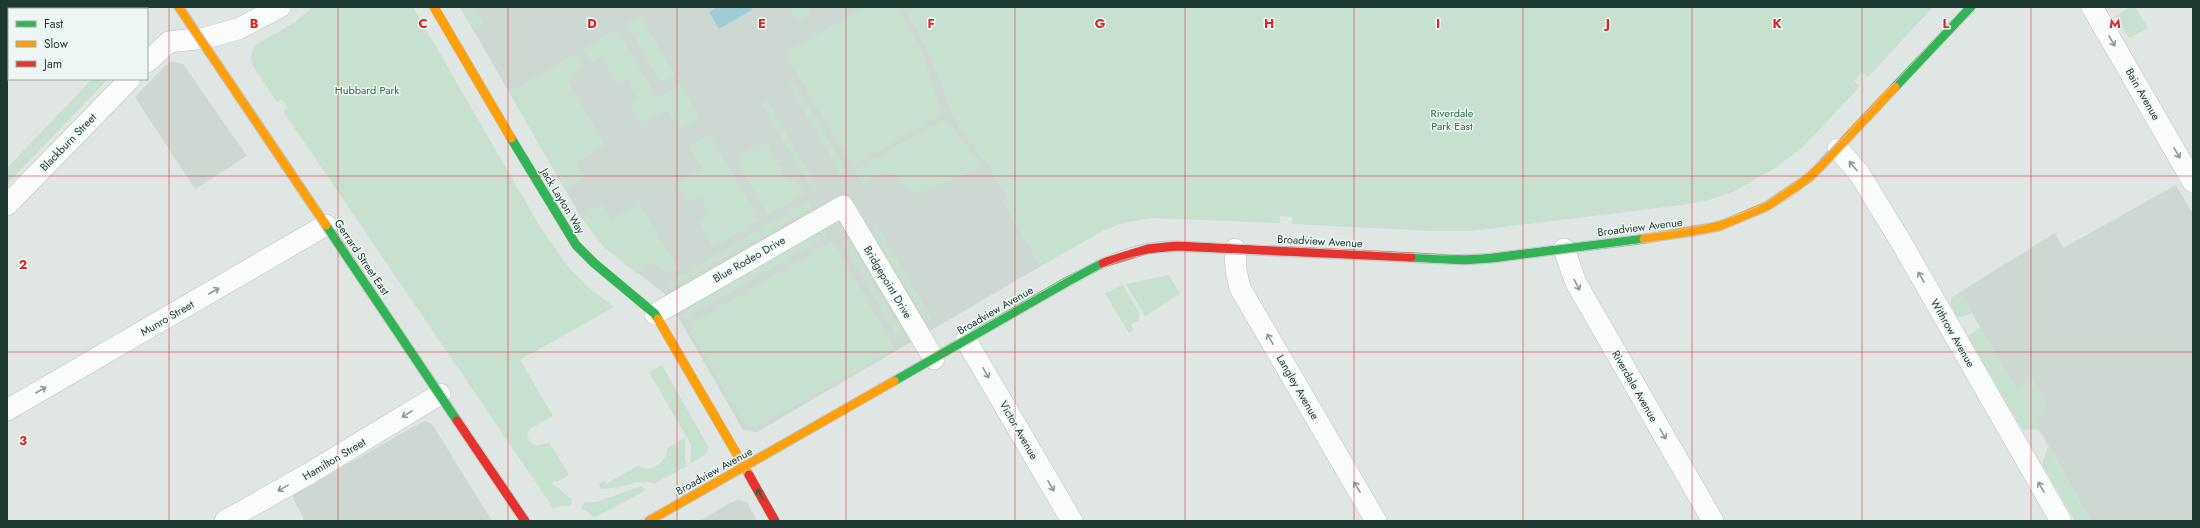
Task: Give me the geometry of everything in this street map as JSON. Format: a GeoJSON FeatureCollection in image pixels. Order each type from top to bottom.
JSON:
{"type":"FeatureCollection","features":[{"type":"Feature","properties":{"kind":"main road","name":"Gerrard Street East"},"geometry":{"type":"LineString","coordinates":[[179,7],[525,521]]}},
{"type":"Feature","properties":{"kind":"main road","name":"Jack Layton Way"},"geometry":{"type":"LineString","coordinates":[[434,7],[561,223],[576,245],[614,281],[655,314],[728,437],[775,521]]}},
{"type":"Feature","properties":{"kind":"main road","name":"Broadview Avenue"},"geometry":{"type":"LineString","coordinates":[[650,521],[1100,264],[1126,253],[1164,246],[1446,260],[1493,258],[1696,231],[1744,217],[1767,206],[1810,177],[1971,7]]}},
{"type":"Feature","properties":{"kind":"street"},"geometry":{"type":"LineString","coordinates":[[148,61],[169,42],[200,38],[238,29],[280,7]]}},
{"type":"Feature","properties":{"kind":"street","name":"Bain Avenue"},"geometry":{"type":"LineString","coordinates":[[2092,7],[2193,182]]}},
{"type":"Feature","properties":{"kind":"street","name":"Blackburn Street"},"geometry":{"type":"LineString","coordinates":[[7,205],[129,80]]}},
{"type":"Feature","properties":{"kind":"street","name":"Withrow Avenue"},"geometry":{"type":"LineString","coordinates":[[1838,149],[1859,173],[1901,242],[2061,521]]}},
{"type":"Feature","properties":{"kind":"street","name":"Blue Rodeo Drive"},"geometry":{"type":"LineString","coordinates":[[655,314],[843,206]]}},
{"type":"Feature","properties":{"kind":"street","name":"Bridgepoint Drive"},"geometry":{"type":"LineString","coordinates":[[843,206],[934,359]]}},
{"type":"Feature","properties":{"kind":"street","name":"Munro Street"},"geometry":{"type":"LineString","coordinates":[[7,410],[326,225]]}},
{"type":"Feature","properties":{"kind":"street","name":"Riverdale Avenue"},"geometry":{"type":"LineString","coordinates":[[1564,248],[1576,283],[1713,521]]}},
{"type":"Feature","properties":{"kind":"street","name":"Langley Avenue"},"geometry":{"type":"LineString","coordinates":[[1235,249],[1236,270],[1240,288],[1376,521]]}},
{"type":"Feature","properties":{"kind":"street","name":"Victor Avenue"},"geometry":{"type":"LineString","coordinates":[[966,340],[1072,521]]}},
{"type":"Feature","properties":{"kind":"street","name":"Hamilton Street"},"geometry":{"type":"LineString","coordinates":[[225,521],[310,473],[440,394]]}},
{"type":"Feature","properties":{"kind":"shaded area"},"geometry":{"type":"Polygon","coordinates":[[[460,7],[904,7],[926,45],[959,128],[987,162],[1008,198],[1003,202],[1041,266],[757,432],[743,430],[665,294],[604,247],[581,217],[460,7]]]}},
{"type":"Feature","properties":{"kind":"shaded area"},"geometry":{"type":"Polygon","coordinates":[[[170,61],[183,64],[247,156],[195,189],[135,97],[170,61]]]}},
{"type":"Feature","properties":{"kind":"shaded area"},"geometry":{"type":"Polygon","coordinates":[[[2176,185],[2193,214],[2193,521],[2091,521],[1960,292],[2055,233],[2063,248],[2176,185]]]}},
{"type":"Feature","properties":{"kind":"shaded area"},"geometry":{"type":"Polygon","coordinates":[[[425,421],[432,424],[492,521],[305,521],[292,496],[425,421]]]}},
{"type":"Feature","properties":{"kind":"shaded area"},"geometry":{"type":"Polygon","coordinates":[[[738,500],[747,502],[757,521],[699,521],[730,503],[738,500]]]}},
{"type":"Feature","properties":{"kind":"green space"},"geometry":{"type":"Polygon","coordinates":[[[13,7],[78,7],[76,8],[11,8],[13,7]]]}},
{"type":"Feature","properties":{"kind":"green space","name":"Hubbard Park"},"geometry":{"type":"Polygon","coordinates":[[[313,7],[413,7],[539,225],[569,268],[592,290],[614,307],[520,360],[553,416],[531,428],[527,434],[528,439],[535,445],[542,445],[549,442],[569,475],[557,482],[554,481],[552,485],[557,487],[572,499],[571,506],[560,506],[554,509],[283,111],[288,108],[282,99],[277,102],[253,66],[251,57],[257,44],[294,23],[313,7]]]}},
{"type":"Feature","properties":{"kind":"green space"},"geometry":{"type":"Polygon","coordinates":[[[460,7],[474,7],[484,24],[473,30],[460,7]]]}},
{"type":"Feature","properties":{"kind":"green space"},"geometry":{"type":"Polygon","coordinates":[[[789,7],[808,7],[812,14],[798,22],[789,7]]]}},
{"type":"Feature","properties":{"kind":"green space"},"geometry":{"type":"Polygon","coordinates":[[[865,7],[896,7],[921,48],[942,115],[852,166],[785,53],[865,7]]]}},
{"type":"Feature","properties":{"kind":"green space","name":"Riverdale Park East"},"geometry":{"type":"Polygon","coordinates":[[[904,7],[1933,7],[1868,77],[1862,72],[1854,81],[1860,86],[1807,143],[1775,168],[1735,191],[1709,200],[1682,205],[1470,231],[1433,231],[1292,224],[1292,217],[1280,216],[1280,223],[1150,218],[1120,224],[1101,232],[1041,266],[1003,202],[1008,198],[987,162],[959,128],[926,45],[904,7]]]}},
{"type":"Feature","properties":{"kind":"green space"},"geometry":{"type":"Polygon","coordinates":[[[2131,7],[2135,7],[2148,28],[2129,38],[2116,16],[2131,7]]]}},
{"type":"Feature","properties":{"kind":"green space"},"geometry":{"type":"Polygon","coordinates":[[[7,10],[8,80],[7,81],[7,10]]]}},
{"type":"Feature","properties":{"kind":"green space"},"geometry":{"type":"Polygon","coordinates":[[[640,15],[675,75],[661,83],[626,23],[640,15]]]}},
{"type":"Feature","properties":{"kind":"green space"},"geometry":{"type":"Polygon","coordinates":[[[617,29],[657,98],[680,84],[700,118],[679,130],[667,109],[642,124],[629,103],[637,98],[627,80],[618,85],[601,57],[591,63],[583,49],[617,29]]]}},
{"type":"Feature","properties":{"kind":"green space"},"geometry":{"type":"Polygon","coordinates":[[[577,53],[585,67],[566,78],[605,145],[577,162],[585,177],[565,189],[509,92],[577,53]]]}},
{"type":"Feature","properties":{"kind":"green space"},"geometry":{"type":"Polygon","coordinates":[[[91,80],[107,80],[7,184],[7,168],[91,80]]]}},
{"type":"Feature","properties":{"kind":"green space"},"geometry":{"type":"Polygon","coordinates":[[[795,83],[846,170],[840,173],[789,86],[795,83]]]}},
{"type":"Feature","properties":{"kind":"green space"},"geometry":{"type":"Polygon","coordinates":[[[767,100],[817,187],[812,190],[761,103],[767,100]]]}},
{"type":"Feature","properties":{"kind":"green space"},"geometry":{"type":"Polygon","coordinates":[[[945,118],[984,167],[916,193],[907,191],[895,176],[888,171],[884,171],[863,184],[854,171],[945,118]]]}},
{"type":"Feature","properties":{"kind":"green space"},"geometry":{"type":"Polygon","coordinates":[[[709,134],[760,220],[713,248],[698,221],[710,214],[700,196],[687,203],[675,184],[702,168],[689,146],[709,134]]]}},
{"type":"Feature","properties":{"kind":"green space"},"geometry":{"type":"Polygon","coordinates":[[[769,142],[771,145],[769,149],[773,152],[772,155],[775,153],[776,156],[771,160],[778,159],[780,161],[777,163],[784,167],[782,171],[783,176],[789,178],[792,182],[796,180],[804,194],[768,215],[737,161],[741,157],[739,153],[745,154],[748,149],[749,151],[752,147],[754,149],[753,146],[756,145],[760,147],[764,143],[769,142]]]}},
{"type":"Feature","properties":{"kind":"green space"},"geometry":{"type":"Polygon","coordinates":[[[808,201],[812,208],[664,292],[665,285],[808,201]]]}},
{"type":"Feature","properties":{"kind":"green space"},"geometry":{"type":"Polygon","coordinates":[[[639,203],[678,269],[669,273],[653,264],[650,264],[646,265],[638,274],[604,247],[581,217],[602,205],[611,220],[639,203]]]}},
{"type":"Feature","properties":{"kind":"green space"},"geometry":{"type":"Polygon","coordinates":[[[876,223],[932,319],[926,322],[870,226],[876,223]]]}},
{"type":"Feature","properties":{"kind":"green space"},"geometry":{"type":"Polygon","coordinates":[[[820,231],[824,231],[828,236],[686,318],[682,316],[688,309],[820,231]]]}},
{"type":"Feature","properties":{"kind":"green space"},"geometry":{"type":"Polygon","coordinates":[[[848,239],[904,335],[898,338],[842,242],[848,239]]]}},
{"type":"Feature","properties":{"kind":"green space"},"geometry":{"type":"Polygon","coordinates":[[[833,241],[895,349],[758,427],[749,427],[743,422],[691,332],[690,326],[692,323],[833,241]]]}},
{"type":"Feature","properties":{"kind":"green space"},"geometry":{"type":"Polygon","coordinates":[[[1169,275],[1180,294],[1145,316],[1126,284],[1169,275]]]}},
{"type":"Feature","properties":{"kind":"green space"},"geometry":{"type":"Polygon","coordinates":[[[1123,285],[1139,312],[1139,320],[1131,324],[1134,330],[1129,333],[1105,294],[1123,285]]]}},
{"type":"Feature","properties":{"kind":"green space"},"geometry":{"type":"Polygon","coordinates":[[[1960,292],[1972,313],[1957,317],[1951,305],[1951,298],[1960,292]]]}},
{"type":"Feature","properties":{"kind":"green space"},"geometry":{"type":"Polygon","coordinates":[[[1980,327],[2015,388],[2033,378],[2048,405],[2045,406],[2048,411],[2036,417],[2042,428],[2039,430],[2022,429],[1968,337],[1980,327]]]}},
{"type":"Feature","properties":{"kind":"green space"},"geometry":{"type":"Polygon","coordinates":[[[662,365],[709,448],[706,454],[690,464],[691,445],[649,372],[662,365]]]}},
{"type":"Feature","properties":{"kind":"green space"},"geometry":{"type":"Polygon","coordinates":[[[684,438],[685,460],[687,466],[654,484],[648,482],[637,482],[620,487],[601,489],[599,484],[604,481],[606,484],[638,466],[648,468],[658,465],[662,462],[667,448],[684,438]]]}},
{"type":"Feature","properties":{"kind":"green space"},"geometry":{"type":"Polygon","coordinates":[[[2048,447],[2091,521],[2075,521],[2042,464],[2048,447]]]}},
{"type":"Feature","properties":{"kind":"green space"},"geometry":{"type":"Polygon","coordinates":[[[641,486],[646,490],[594,518],[582,509],[584,502],[597,502],[641,486]]]}},
{"type":"Feature","properties":{"kind":"water"},"geometry":{"type":"Polygon","coordinates":[[[718,7],[750,7],[752,10],[719,29],[709,12],[718,7]]]}},
{"type":"Feature","properties":{"kind":"tram line"},"geometry":{"type":"LineString","coordinates":[[173,7],[519,521]]}},
{"type":"Feature","properties":{"kind":"tram line"},"geometry":{"type":"LineString","coordinates":[[184,7],[531,521]]}},
{"type":"Feature","properties":{"kind":"tram line"},"geometry":{"type":"LineString","coordinates":[[639,521],[1080,270],[1104,257],[1128,248],[1165,241],[1179,241],[1442,255],[1483,254],[1685,229],[1752,209],[1769,200],[1801,178],[1829,152],[1964,7]]}},
{"type":"Feature","properties":{"kind":"tram line"},"geometry":{"type":"LineString","coordinates":[[658,521],[1100,269],[1111,264],[1142,255],[1164,252],[1187,252],[1463,265],[1493,263],[1696,236],[1720,231],[1768,211],[1793,196],[1823,171],[1977,7]]}},
{"type":"Feature","properties":{"kind":"traffic: fast"},"geometry":{"type":"LineString","coordinates":[[1895,87],[1971,7]]}},
{"type":"Feature","properties":{"kind":"traffic: fast"},"geometry":{"type":"LineString","coordinates":[[511,138],[576,245],[594,263],[655,314],[658,319]]}},
{"type":"Feature","properties":{"kind":"traffic: fast"},"geometry":{"type":"LineString","coordinates":[[326,225],[457,421]]}},
{"type":"Feature","properties":{"kind":"traffic: fast"},"geometry":{"type":"LineString","coordinates":[[1411,257],[1465,260],[1493,258],[1644,239]]}},
{"type":"Feature","properties":{"kind":"traffic: fast"},"geometry":{"type":"LineString","coordinates":[[894,381],[1068,281],[1103,263]]}},
{"type":"Feature","properties":{"kind":"traffic: slow"},"geometry":{"type":"LineString","coordinates":[[179,7],[326,225]]}},
{"type":"Feature","properties":{"kind":"traffic: slow"},"geometry":{"type":"LineString","coordinates":[[434,7],[511,138]]}},
{"type":"Feature","properties":{"kind":"traffic: slow"},"geometry":{"type":"LineString","coordinates":[[1644,239],[1720,226],[1767,206],[1810,177],[1895,87]]}},
{"type":"Feature","properties":{"kind":"traffic: slow"},"geometry":{"type":"LineString","coordinates":[[658,319],[749,475]]}},
{"type":"Feature","properties":{"kind":"traffic: slow"},"geometry":{"type":"LineString","coordinates":[[649,521],[894,381]]}},
{"type":"Feature","properties":{"kind":"traffic: jam"},"geometry":{"type":"LineString","coordinates":[[1103,263],[1148,249],[1177,246],[1411,257]]}},
{"type":"Feature","properties":{"kind":"traffic: jam"},"geometry":{"type":"LineString","coordinates":[[457,421],[525,521]]}},
{"type":"Feature","properties":{"kind":"traffic: jam"},"geometry":{"type":"LineString","coordinates":[[749,475],[775,521]]}}]}
